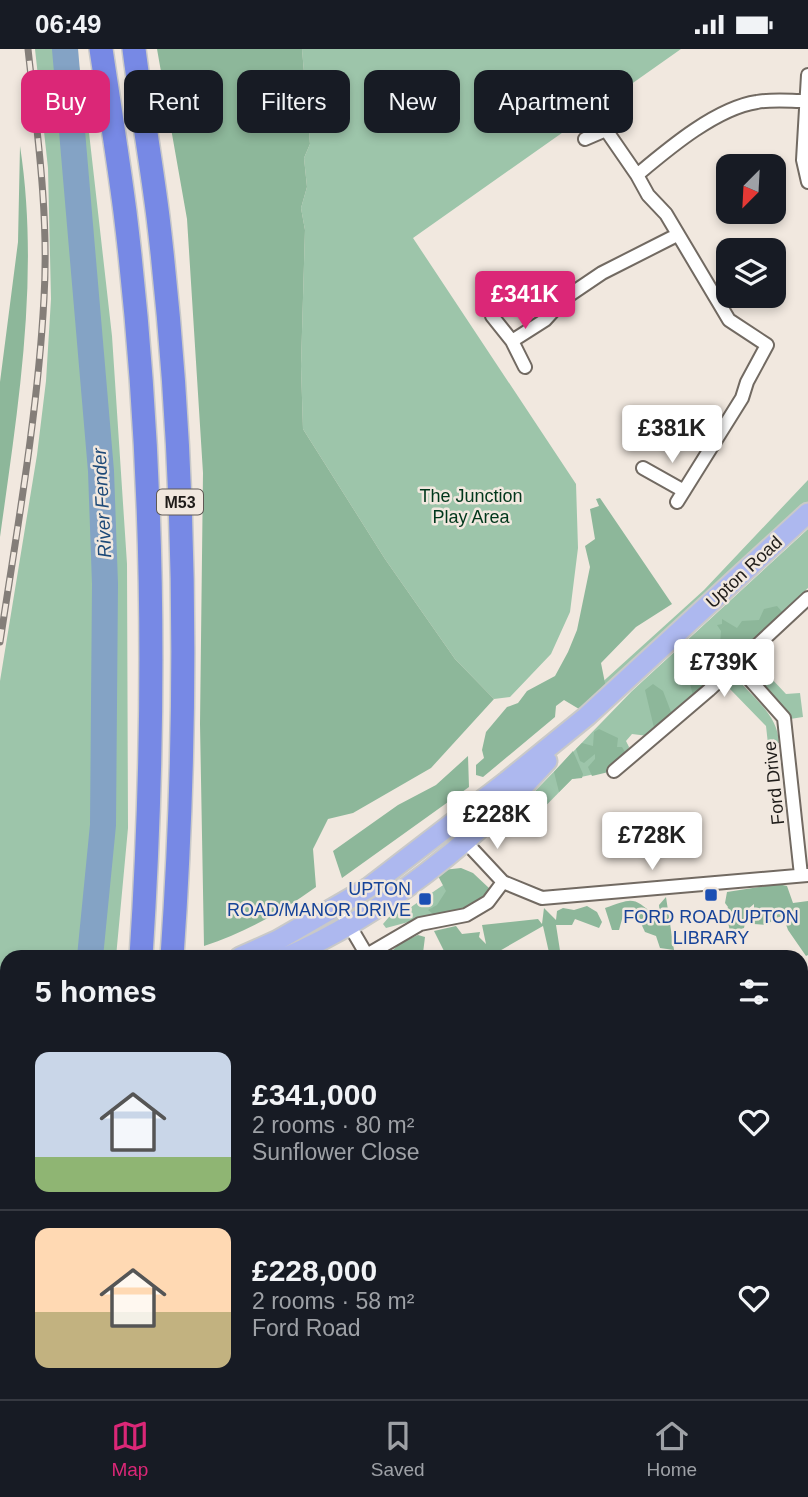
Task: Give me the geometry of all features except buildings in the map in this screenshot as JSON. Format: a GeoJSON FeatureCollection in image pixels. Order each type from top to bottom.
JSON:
{"type":"FeatureCollection","features":[{"type":"Feature","properties":{"kind":"highway","name":"M53"},"geometry":{"type":"LineString","coordinates":[[101,49],[125,212],[140,375],[151,607],[149,845],[142,950]]}},
{"type":"Feature","properties":{"kind":"highway","name":"M53"},"geometry":{"type":"LineString","coordinates":[[134,49],[158,216],[180,494],[181,827],[172,950]]}},
{"type":"Feature","properties":{"kind":"main road","name":"Upton Road"},"geometry":{"type":"LineString","coordinates":[[253,950],[368,888],[452,825],[587,716],[808,513]]}},
{"type":"Feature","properties":{"kind":"main road","name":"Upton Road"},"geometry":{"type":"LineString","coordinates":[[300,950],[350,925],[466,843],[519,793],[587,716]]}},
{"type":"Feature","properties":{"kind":"street"},"geometry":{"type":"LineString","coordinates":[[808,75],[803,160],[808,182]]}},
{"type":"Feature","properties":{"kind":"street"},"geometry":{"type":"LineString","coordinates":[[637,175],[678,142],[736,107],[757,101],[806,101]]}},
{"type":"Feature","properties":{"kind":"street"},"geometry":{"type":"LineString","coordinates":[[585,139],[606,130],[677,235],[729,320],[767,345],[747,382],[742,398],[680,496],[643,468]]}},
{"type":"Feature","properties":{"kind":"street"},"geometry":{"type":"LineString","coordinates":[[512,341],[545,320],[565,298],[602,273],[677,235]]}},
{"type":"Feature","properties":{"kind":"street"},"geometry":{"type":"LineString","coordinates":[[492,316],[512,341],[525,367]]}},
{"type":"Feature","properties":{"kind":"street"},"geometry":{"type":"LineString","coordinates":[[614,771],[808,598]]}},
{"type":"Feature","properties":{"kind":"street","name":"Ford Drive"},"geometry":{"type":"LineString","coordinates":[[736,664],[784,718],[805,875]]}},
{"type":"Feature","properties":{"kind":"street"},"geometry":{"type":"LineString","coordinates":[[452,825],[503,882],[525,893],[550,898],[805,875]]}},
{"type":"Feature","properties":{"kind":"street"},"geometry":{"type":"LineString","coordinates":[[378,950],[420,924],[466,915],[488,902],[503,882]]}},
{"type":"Feature","properties":{"kind":"street"},"geometry":{"type":"LineString","coordinates":[[338,906],[365,950]]}},
{"type":"Feature","properties":{"kind":"green space"},"geometry":{"type":"Polygon","coordinates":[[[35,49],[76,49],[80,70],[37,70],[35,49]]]}},
{"type":"Feature","properties":{"kind":"green space"},"geometry":{"type":"Polygon","coordinates":[[[157,49],[302,49],[304,70],[237,70],[237,133],[309,133],[310,144],[304,158],[307,187],[301,208],[305,230],[301,366],[303,429],[385,559],[455,659],[494,699],[431,768],[353,813],[328,819],[313,849],[316,887],[262,921],[204,946],[200,724],[203,473],[187,219],[172,133],[223,133],[223,70],[161,70],[157,49]]]}},
{"type":"Feature","properties":{"kind":"green space","name":"The Junction Play Area"},"geometry":{"type":"Polygon","coordinates":[[[302,49],[681,49],[633,83],[633,70],[474,70],[474,133],[562,133],[413,238],[576,484],[578,548],[570,612],[551,654],[510,697],[494,699],[455,659],[385,559],[303,429],[301,366],[305,230],[301,208],[307,187],[304,158],[310,144],[309,133],[350,133],[350,70],[304,70],[302,49]]]}},
{"type":"Feature","properties":{"kind":"green space"},"geometry":{"type":"Polygon","coordinates":[[[44,133],[89,133],[112,336],[127,564],[128,828],[117,950],[0,950],[0,681],[37,455],[46,381],[51,299],[48,168],[44,133]]]}},
{"type":"Feature","properties":{"kind":"green space"},"geometry":{"type":"Polygon","coordinates":[[[20,146],[26,195],[27,293],[20,390],[0,537],[0,382],[18,242],[20,146]]]}},
{"type":"Feature","properties":{"kind":"green space"},"geometry":{"type":"Polygon","coordinates":[[[808,480],[808,504],[601,691],[597,687],[704,590],[808,480]]]}},
{"type":"Feature","properties":{"kind":"green space"},"geometry":{"type":"Polygon","coordinates":[[[600,498],[672,604],[636,627],[601,663],[606,688],[579,709],[564,700],[556,706],[555,717],[483,777],[476,775],[476,765],[484,758],[482,750],[486,732],[507,707],[518,703],[527,691],[555,676],[568,652],[577,630],[590,567],[585,546],[595,539],[590,509],[599,506],[596,499],[600,498]]]}},
{"type":"Feature","properties":{"kind":"green space"},"geometry":{"type":"Polygon","coordinates":[[[808,529],[808,588],[694,700],[648,736],[632,734],[626,741],[629,747],[622,768],[572,779],[522,830],[508,819],[632,691],[808,529]]]}},
{"type":"Feature","properties":{"kind":"green space"},"geometry":{"type":"Polygon","coordinates":[[[777,606],[783,613],[730,664],[731,655],[722,654],[725,647],[720,645],[721,631],[717,625],[722,624],[722,619],[737,628],[742,621],[759,620],[764,609],[777,606]]]}},
{"type":"Feature","properties":{"kind":"green space"},"geometry":{"type":"Polygon","coordinates":[[[697,646],[712,655],[715,670],[720,674],[694,700],[686,667],[690,647],[697,646]]]}},
{"type":"Feature","properties":{"kind":"green space"},"geometry":{"type":"Polygon","coordinates":[[[753,659],[786,694],[800,693],[803,717],[790,719],[746,666],[753,659]]]}},
{"type":"Feature","properties":{"kind":"green space"},"geometry":{"type":"Polygon","coordinates":[[[734,683],[741,683],[766,710],[775,725],[779,743],[768,744],[766,726],[729,688],[734,683]]]}},
{"type":"Feature","properties":{"kind":"green space"},"geometry":{"type":"Polygon","coordinates":[[[653,684],[663,691],[673,717],[655,732],[645,690],[653,684]]]}},
{"type":"Feature","properties":{"kind":"green space"},"geometry":{"type":"Polygon","coordinates":[[[599,729],[618,738],[617,747],[622,747],[625,752],[621,769],[592,776],[588,767],[595,759],[595,754],[584,763],[580,761],[576,749],[582,743],[593,746],[594,732],[599,729]]]}},
{"type":"Feature","properties":{"kind":"green space"},"geometry":{"type":"Polygon","coordinates":[[[573,751],[583,774],[582,778],[572,779],[559,792],[554,772],[573,751]]]}},
{"type":"Feature","properties":{"kind":"green space"},"geometry":{"type":"Polygon","coordinates":[[[468,756],[469,787],[342,878],[333,851],[398,805],[436,785],[468,756]]]}},
{"type":"Feature","properties":{"kind":"green space"},"geometry":{"type":"Polygon","coordinates":[[[461,868],[473,873],[490,889],[474,904],[437,917],[428,910],[437,905],[446,891],[438,876],[443,870],[461,868]]]}},
{"type":"Feature","properties":{"kind":"green space"},"geometry":{"type":"Polygon","coordinates":[[[455,877],[461,908],[386,928],[383,924],[389,917],[411,907],[455,877]]]}},
{"type":"Feature","properties":{"kind":"green space"},"geometry":{"type":"Polygon","coordinates":[[[778,884],[787,886],[793,903],[808,901],[808,950],[802,950],[788,930],[783,916],[775,918],[767,925],[754,924],[754,904],[748,909],[744,928],[730,932],[726,911],[728,907],[725,903],[727,892],[778,884]]]}},
{"type":"Feature","properties":{"kind":"green space"},"geometry":{"type":"Polygon","coordinates":[[[666,897],[674,950],[660,948],[656,936],[645,932],[636,913],[624,912],[619,930],[612,930],[605,908],[632,901],[642,905],[655,916],[660,916],[659,905],[666,897]]]}},
{"type":"Feature","properties":{"kind":"green space"},"geometry":{"type":"Polygon","coordinates":[[[587,906],[597,912],[602,922],[599,928],[575,919],[572,925],[556,925],[560,950],[548,950],[543,926],[501,950],[444,950],[434,931],[456,926],[462,934],[480,932],[479,937],[486,944],[482,925],[538,919],[542,924],[544,908],[556,920],[557,911],[563,908],[574,910],[587,906]]]}},
{"type":"Feature","properties":{"kind":"green space"},"geometry":{"type":"Polygon","coordinates":[[[418,935],[425,937],[423,950],[393,950],[400,943],[418,935]]]}},
{"type":"Feature","properties":{"kind":"waterway","name":"River Fender"},"geometry":{"type":"LineString","coordinates":[[65,49],[101,471],[105,584],[103,825],[91,950]]}},
{"type":"Feature","properties":{"kind":"railway"},"geometry":{"type":"LineString","coordinates":[[0,642],[32,427],[44,298],[44,204],[28,49]]}},
{"type":"Feature","properties":{"kind":"place","name":"FORD ROAD/UPTON LIBRARY"},"geometry":{"type":"Point","coordinates":[711,895]}},
{"type":"Feature","properties":{"kind":"place","name":"UPTON ROAD/MANOR DRIVE"},"geometry":{"type":"Point","coordinates":[425,899]}}]}
